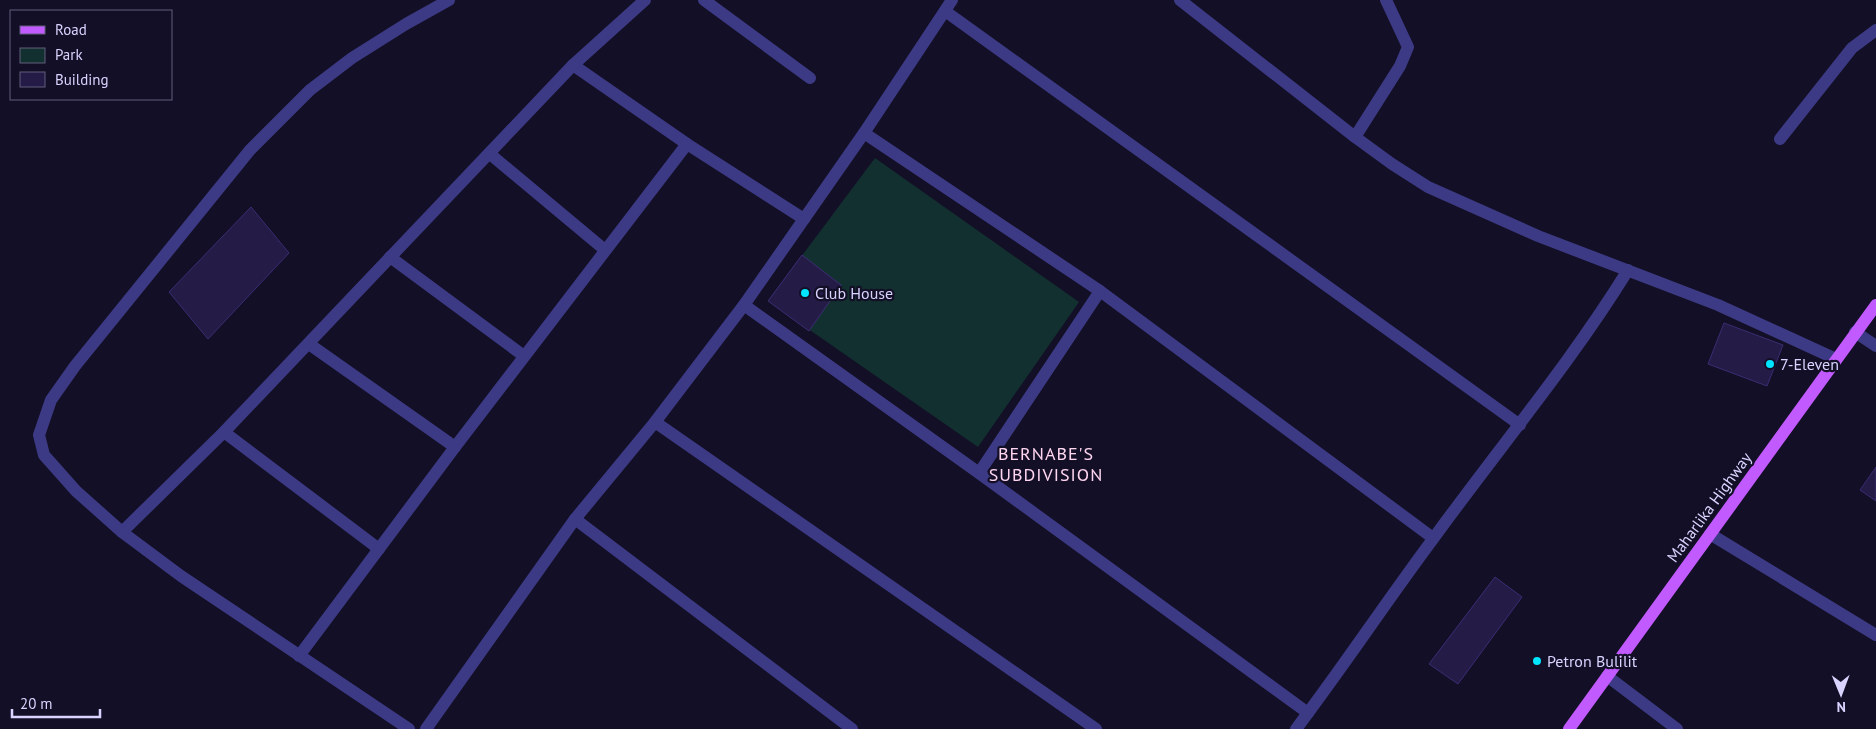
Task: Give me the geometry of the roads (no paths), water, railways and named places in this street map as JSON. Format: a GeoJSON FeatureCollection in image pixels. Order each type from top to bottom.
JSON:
{"type":"FeatureCollection","features":[{"type":"Feature","properties":{"kind":"main road","name":"Maharlika Highway"},"geometry":{"type":"LineString","coordinates":[[1569,729],[1876,304]]}},
{"type":"Feature","properties":{"kind":"street"},"geometry":{"type":"LineString","coordinates":[[409,729],[181,576],[122,532],[76,491],[44,455],[39,435],[50,400],[75,366],[250,150],[310,90],[352,58],[449,0]]}},
{"type":"Feature","properties":{"kind":"street"},"geometry":{"type":"LineString","coordinates":[[122,532],[224,432],[309,344],[573,65],[645,0]]}},
{"type":"Feature","properties":{"kind":"street"},"geometry":{"type":"LineString","coordinates":[[704,0],[810,78]]}},
{"type":"Feature","properties":{"kind":"street"},"geometry":{"type":"LineString","coordinates":[[1180,0],[1355,138],[1428,187],[1538,236],[1718,305],[1836,359]]}},
{"type":"Feature","properties":{"kind":"street"},"geometry":{"type":"LineString","coordinates":[[1355,138],[1400,66],[1408,47],[1386,0]]}},
{"type":"Feature","properties":{"kind":"street"},"geometry":{"type":"LineString","coordinates":[[426,729],[575,519],[655,422],[744,305],[864,132],[948,5],[1520,425]]}},
{"type":"Feature","properties":{"kind":"street"},"geometry":{"type":"LineString","coordinates":[[1780,139],[1852,48],[1876,30]]}},
{"type":"Feature","properties":{"kind":"street"},"geometry":{"type":"LineString","coordinates":[[573,65],[687,144],[804,219]]}},
{"type":"Feature","properties":{"kind":"street"},"geometry":{"type":"LineString","coordinates":[[864,132],[1100,291],[1433,538]]}},
{"type":"Feature","properties":{"kind":"street"},"geometry":{"type":"LineString","coordinates":[[299,656],[455,447],[687,144]]}},
{"type":"Feature","properties":{"kind":"street"},"geometry":{"type":"LineString","coordinates":[[490,154],[605,250]]}},
{"type":"Feature","properties":{"kind":"street"},"geometry":{"type":"LineString","coordinates":[[390,257],[524,356]]}},
{"type":"Feature","properties":{"kind":"street"},"geometry":{"type":"LineString","coordinates":[[1296,729],[1433,538],[1520,425],[1612,297],[1628,270]]}},
{"type":"Feature","properties":{"kind":"street"},"geometry":{"type":"LineString","coordinates":[[980,473],[1100,291]]}},
{"type":"Feature","properties":{"kind":"street"},"geometry":{"type":"LineString","coordinates":[[744,305],[980,473],[1308,713]]}},
{"type":"Feature","properties":{"kind":"street"},"geometry":{"type":"LineString","coordinates":[[1855,332],[1876,346]]}},
{"type":"Feature","properties":{"kind":"street"},"geometry":{"type":"LineString","coordinates":[[309,344],[455,447]]}},
{"type":"Feature","properties":{"kind":"street"},"geometry":{"type":"LineString","coordinates":[[655,422],[1096,729]]}},
{"type":"Feature","properties":{"kind":"street"},"geometry":{"type":"LineString","coordinates":[[224,432],[379,549]]}},
{"type":"Feature","properties":{"kind":"street"},"geometry":{"type":"LineString","coordinates":[[575,519],[852,729]]}},
{"type":"Feature","properties":{"kind":"street"},"geometry":{"type":"LineString","coordinates":[[1710,534],[1876,635]]}},
{"type":"Feature","properties":{"kind":"street"},"geometry":{"type":"LineString","coordinates":[[1607,676],[1677,729]]}},
{"type":"Feature","properties":{"kind":"place","name":"Club House"},"geometry":{"type":"Point","coordinates":[805,293]}},
{"type":"Feature","properties":{"kind":"place","name":"7-Eleven"},"geometry":{"type":"Point","coordinates":[1770,364]}},
{"type":"Feature","properties":{"kind":"place","name":"Petron Bulilit"},"geometry":{"type":"Point","coordinates":[1537,661]}},
{"type":"Feature","properties":{"kind":"district","name":"BERNABE'S SUBDIVISION"},"geometry":{"type":"Point","coordinates":[1046,463]}}]}
